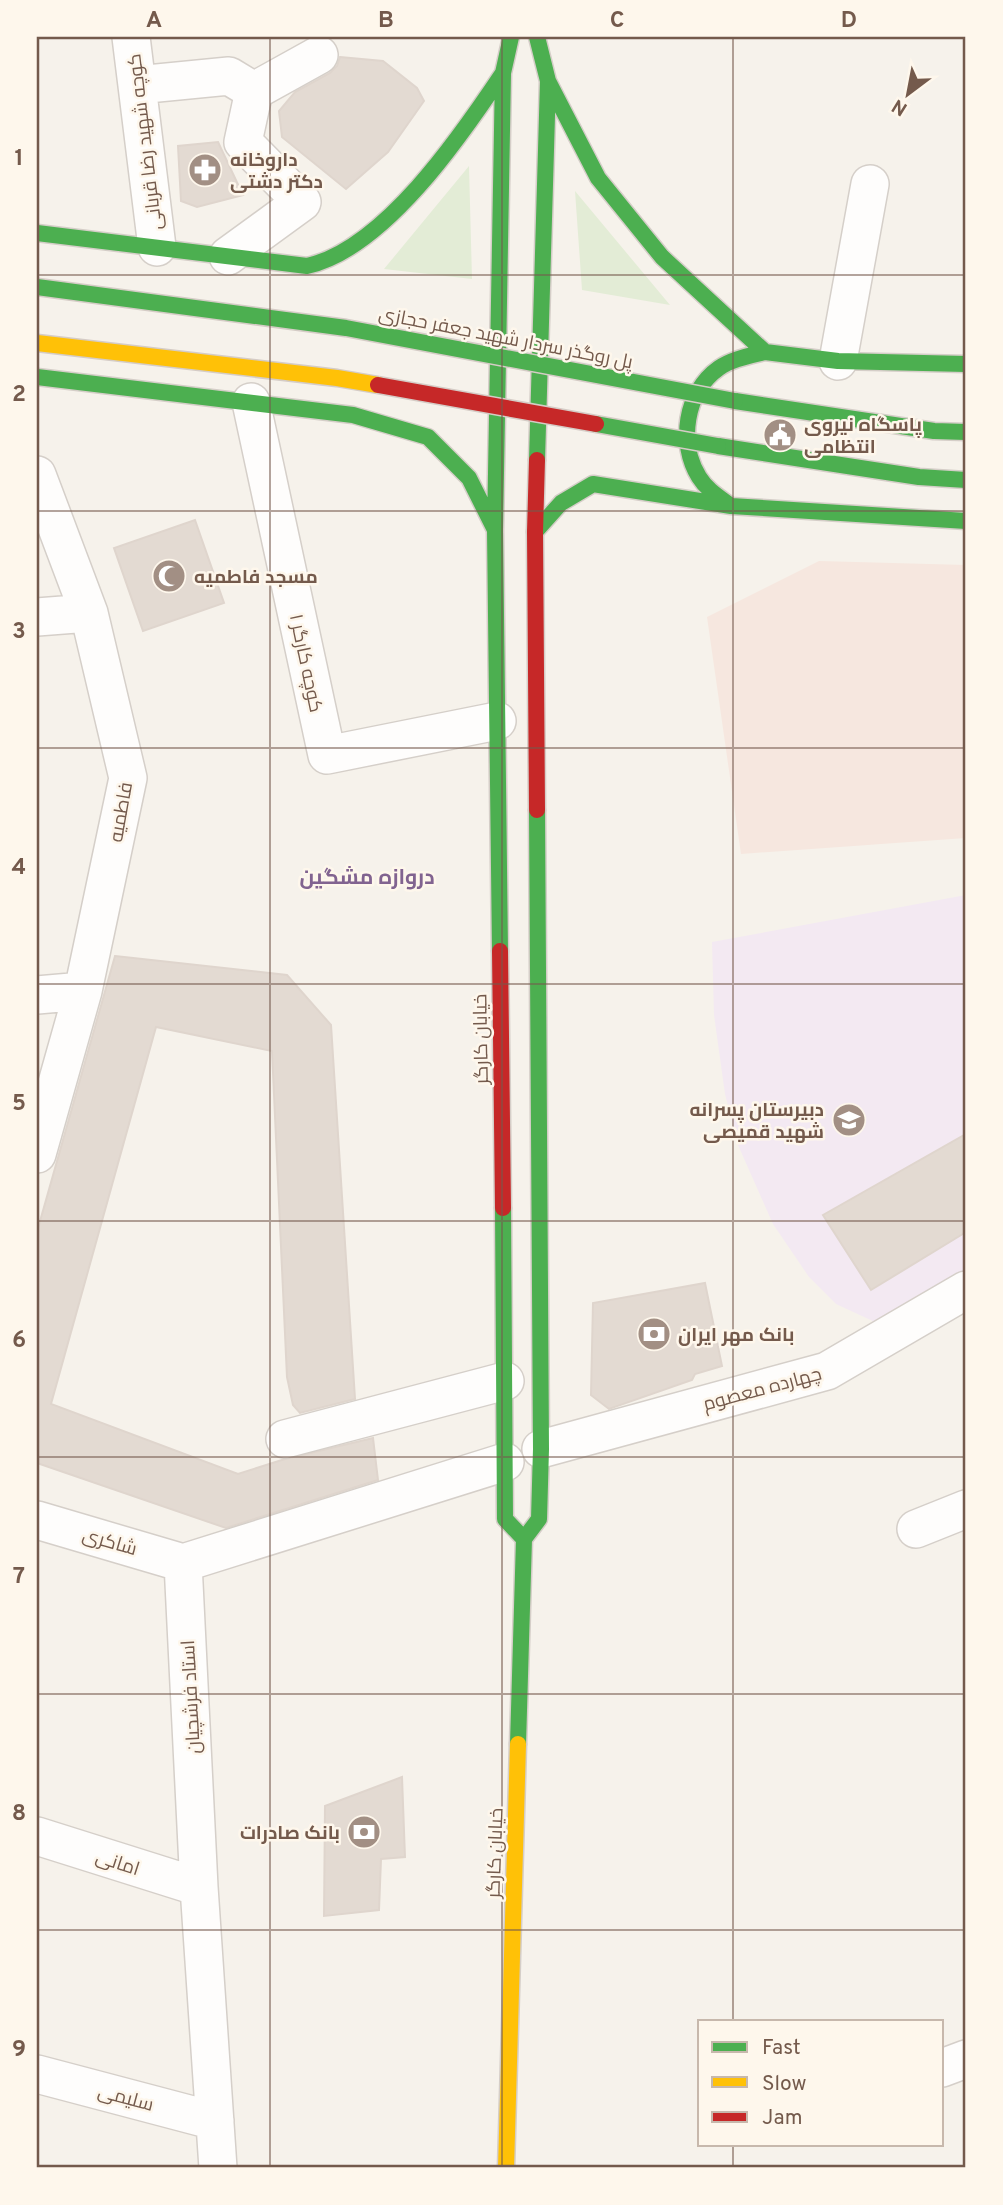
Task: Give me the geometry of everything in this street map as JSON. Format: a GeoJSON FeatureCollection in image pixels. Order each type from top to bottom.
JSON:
{"type":"FeatureCollection","features":[{"type":"Feature","properties":{"kind":"main road"},"geometry":{"type":"LineString","coordinates":[[37,233],[307,265],[333,258],[366,234],[411,192],[459,138],[503,73],[511,37]]}},
{"type":"Feature","properties":{"kind":"main road"},"geometry":{"type":"LineString","coordinates":[[537,37],[548,81],[597,178],[662,257],[765,352]]}},
{"type":"Feature","properties":{"kind":"main road","name":"خیابان کارگر"},"geometry":{"type":"LineString","coordinates":[[503,73],[495,530],[505,1518],[524,1539]]}},
{"type":"Feature","properties":{"kind":"main road","name":"خیابان کارگر"},"geometry":{"type":"LineString","coordinates":[[506,2168],[524,1539],[539,1519],[541,1449],[535,533],[548,81]]}},
{"type":"Feature","properties":{"kind":"main road","name":"پل روگذر سردار شهید جعفر حجازی"},"geometry":{"type":"LineString","coordinates":[[37,287],[346,328],[735,401],[934,430],[966,432]]}},
{"type":"Feature","properties":{"kind":"main road"},"geometry":{"type":"LineString","coordinates":[[37,343],[337,378],[719,446],[919,477],[966,480]]}},
{"type":"Feature","properties":{"kind":"main road"},"geometry":{"type":"LineString","coordinates":[[731,506],[709,490],[694,468],[686,442],[687,416],[697,391],[715,371],[739,357],[765,352],[838,360],[966,364]]}},
{"type":"Feature","properties":{"kind":"main road"},"geometry":{"type":"LineString","coordinates":[[37,377],[353,415],[428,438],[469,478],[495,530]]}},
{"type":"Feature","properties":{"kind":"main road"},"geometry":{"type":"LineString","coordinates":[[535,533],[561,503],[593,484],[731,506],[966,521]]}},
{"type":"Feature","properties":{"kind":"street","name":"کوچه شهید رضا قربانی"},"geometry":{"type":"LineString","coordinates":[[131,37],[157,247]]}},
{"type":"Feature","properties":{"kind":"street"},"geometry":{"type":"LineString","coordinates":[[228,256],[303,202],[243,142],[254,91],[319,55]]}},
{"type":"Feature","properties":{"kind":"street"},"geometry":{"type":"LineString","coordinates":[[137,85],[229,76],[254,91]]}},
{"type":"Feature","properties":{"kind":"street"},"geometry":{"type":"LineString","coordinates":[[838,360],[870,184]]}},
{"type":"Feature","properties":{"kind":"street","name":"کوچه کارگر ۱"},"geometry":{"type":"LineString","coordinates":[[251,402],[327,755],[497,721]]}},
{"type":"Feature","properties":{"kind":"street","name":"فاطمیه"},"geometry":{"type":"LineString","coordinates":[[37,475],[89,613],[128,778],[83,991],[37,1154]]}},
{"type":"Feature","properties":{"kind":"street"},"geometry":{"type":"LineString","coordinates":[[37,617],[89,613]]}},
{"type":"Feature","properties":{"kind":"street"},"geometry":{"type":"LineString","coordinates":[[37,995],[83,991]]}},
{"type":"Feature","properties":{"kind":"street","name":"چهارده معصوم"},"geometry":{"type":"LineString","coordinates":[[541,1449],[827,1371],[966,1290]]}},
{"type":"Feature","properties":{"kind":"street"},"geometry":{"type":"LineString","coordinates":[[285,1439],[505,1381]]}},
{"type":"Feature","properties":{"kind":"street"},"geometry":{"type":"LineString","coordinates":[[183,1563],[505,1462]]}},
{"type":"Feature","properties":{"kind":"street"},"geometry":{"type":"LineString","coordinates":[[916,1529],[966,1509]]}},
{"type":"Feature","properties":{"kind":"street","name":"شاکری"},"geometry":{"type":"LineString","coordinates":[[37,1520],[183,1563]]}},
{"type":"Feature","properties":{"kind":"street","name":"استاد فرشچیان"},"geometry":{"type":"LineString","coordinates":[[183,1563],[199,1888],[218,2168]]}},
{"type":"Feature","properties":{"kind":"street","name":"امانی"},"geometry":{"type":"LineString","coordinates":[[37,1836],[199,1888]]}},
{"type":"Feature","properties":{"kind":"street"},"geometry":{"type":"LineString","coordinates":[[944,2067],[966,2059]]}},
{"type":"Feature","properties":{"kind":"street","name":"سلیمی"},"geometry":{"type":"LineString","coordinates":[[37,2074],[215,2121]]}},
{"type":"Feature","properties":{"kind":"shaded area"},"geometry":{"type":"Polygon","coordinates":[[[819,561],[966,565],[966,838],[741,854],[707,617],[819,561]]]}},
{"type":"Feature","properties":{"kind":"shaded area","name":"دبیرستان پسرانه شهید قمیصی"},"geometry":{"type":"Polygon","coordinates":[[[966,895],[966,1270],[875,1322],[836,1304],[809,1277],[773,1224],[738,1145],[725,1094],[714,1015],[712,942],[966,895]]]}},
{"type":"Feature","properties":{"kind":"green space"},"geometry":{"type":"Polygon","coordinates":[[[469,166],[472,279],[384,269],[469,166]]]}},
{"type":"Feature","properties":{"kind":"green space"},"geometry":{"type":"Polygon","coordinates":[[[575,191],[670,305],[582,290],[575,191]]]}},
{"type":"Feature","properties":{"kind":"building"},"geometry":{"type":"Polygon","coordinates":[[[340,57],[383,61],[417,88],[424,101],[388,152],[346,189],[282,137],[279,111],[295,92],[330,73],[337,66],[340,57]]]}},
{"type":"Feature","properties":{"kind":"building","name":"داروخانه دکتر دشتی"},"geometry":{"type":"Polygon","coordinates":[[[218,142],[243,195],[197,207],[181,201],[178,146],[218,142]]]}},
{"type":"Feature","properties":{"kind":"building","name":"مسجد فاطمیه"},"geometry":{"type":"Polygon","coordinates":[[[195,520],[224,603],[143,631],[114,548],[195,520]]]}},
{"type":"Feature","properties":{"kind":"building"},"geometry":{"type":"Polygon","coordinates":[[[115,956],[287,975],[331,1025],[355,1399],[300,1413],[293,1405],[287,1377],[272,1051],[156,1027],[51,1404],[238,1474],[285,1459],[373,1438],[378,1480],[226,1528],[37,1463],[37,1232],[115,956]]]}},
{"type":"Feature","properties":{"kind":"building"},"geometry":{"type":"Polygon","coordinates":[[[966,1134],[966,1232],[871,1290],[823,1215],[966,1134]]]}},
{"type":"Feature","properties":{"kind":"building","name":"بانک مهر ایران"},"geometry":{"type":"Polygon","coordinates":[[[705,1283],[722,1366],[695,1374],[692,1380],[609,1409],[591,1395],[593,1303],[705,1283]]]}},
{"type":"Feature","properties":{"kind":"building","name":"بانک صادرات"},"geometry":{"type":"Polygon","coordinates":[[[402,1777],[405,1857],[381,1859],[379,1910],[324,1916],[325,1806],[402,1777]]]}},
{"type":"Feature","properties":{"kind":"traffic: fast"},"geometry":{"type":"LineString","coordinates":[[500,951],[495,530],[503,73],[511,37]]}},
{"type":"Feature","properties":{"kind":"traffic: fast"},"geometry":{"type":"LineString","coordinates":[[537,37],[548,81],[537,460]]}},
{"type":"Feature","properties":{"kind":"traffic: fast"},"geometry":{"type":"LineString","coordinates":[[37,233],[307,266],[336,255],[364,238],[392,214],[443,157],[503,73]]}},
{"type":"Feature","properties":{"kind":"traffic: fast"},"geometry":{"type":"LineString","coordinates":[[548,81],[598,178],[662,257],[765,352],[838,361],[966,364]]}},
{"type":"Feature","properties":{"kind":"traffic: fast"},"geometry":{"type":"LineString","coordinates":[[37,287],[346,328],[735,401]]}},
{"type":"Feature","properties":{"kind":"traffic: fast"},"geometry":{"type":"LineString","coordinates":[[731,506],[709,490],[692,464],[688,449],[688,419],[699,390],[719,368],[735,360],[765,352]]}},
{"type":"Feature","properties":{"kind":"traffic: fast"},"geometry":{"type":"LineString","coordinates":[[37,377],[353,415],[428,437],[469,478],[495,530]]}},
{"type":"Feature","properties":{"kind":"traffic: fast"},"geometry":{"type":"LineString","coordinates":[[735,401],[934,431],[966,432]]}},
{"type":"Feature","properties":{"kind":"traffic: fast"},"geometry":{"type":"LineString","coordinates":[[596,424],[718,446]]}},
{"type":"Feature","properties":{"kind":"traffic: fast"},"geometry":{"type":"LineString","coordinates":[[718,446],[919,477],[966,480]]}},
{"type":"Feature","properties":{"kind":"traffic: fast"},"geometry":{"type":"LineString","coordinates":[[535,532],[561,503],[593,484],[731,506],[966,521]]}},
{"type":"Feature","properties":{"kind":"traffic: fast"},"geometry":{"type":"LineString","coordinates":[[518,1744],[524,1539],[539,1519],[541,1449],[537,810]]}},
{"type":"Feature","properties":{"kind":"traffic: fast"},"geometry":{"type":"LineString","coordinates":[[503,1208],[505,1519],[524,1539]]}},
{"type":"Feature","properties":{"kind":"traffic: slow"},"geometry":{"type":"LineString","coordinates":[[37,343],[378,385]]}},
{"type":"Feature","properties":{"kind":"traffic: slow"},"geometry":{"type":"LineString","coordinates":[[506,2168],[518,1744]]}},
{"type":"Feature","properties":{"kind":"traffic: jam"},"geometry":{"type":"LineString","coordinates":[[378,385],[596,424]]}},
{"type":"Feature","properties":{"kind":"traffic: jam"},"geometry":{"type":"LineString","coordinates":[[537,460],[537,810]]}},
{"type":"Feature","properties":{"kind":"traffic: jam"},"geometry":{"type":"LineString","coordinates":[[500,951],[503,1208]]}},
{"type":"Feature","properties":{"kind":"place","name":"داروخانه دکتر دشتی"},"geometry":{"type":"Point","coordinates":[205,170]}},
{"type":"Feature","properties":{"kind":"place","name":"پاسگاه نیروی انتظامی"},"geometry":{"type":"Point","coordinates":[780,435]}},
{"type":"Feature","properties":{"kind":"place","name":"مسجد فاطمیه"},"geometry":{"type":"Point","coordinates":[169,576]}},
{"type":"Feature","properties":{"kind":"place","name":"دبیرستان پسرانه شهید قمیصی"},"geometry":{"type":"Point","coordinates":[849,1120]}},
{"type":"Feature","properties":{"kind":"place","name":"بانک مهر ایران"},"geometry":{"type":"Point","coordinates":[654,1334]}},
{"type":"Feature","properties":{"kind":"place","name":"بانک صادرات"},"geometry":{"type":"Point","coordinates":[364,1832]}},
{"type":"Feature","properties":{"kind":"district","name":"دروازه مشگین"},"geometry":{"type":"Point","coordinates":[367,877]}}]}
